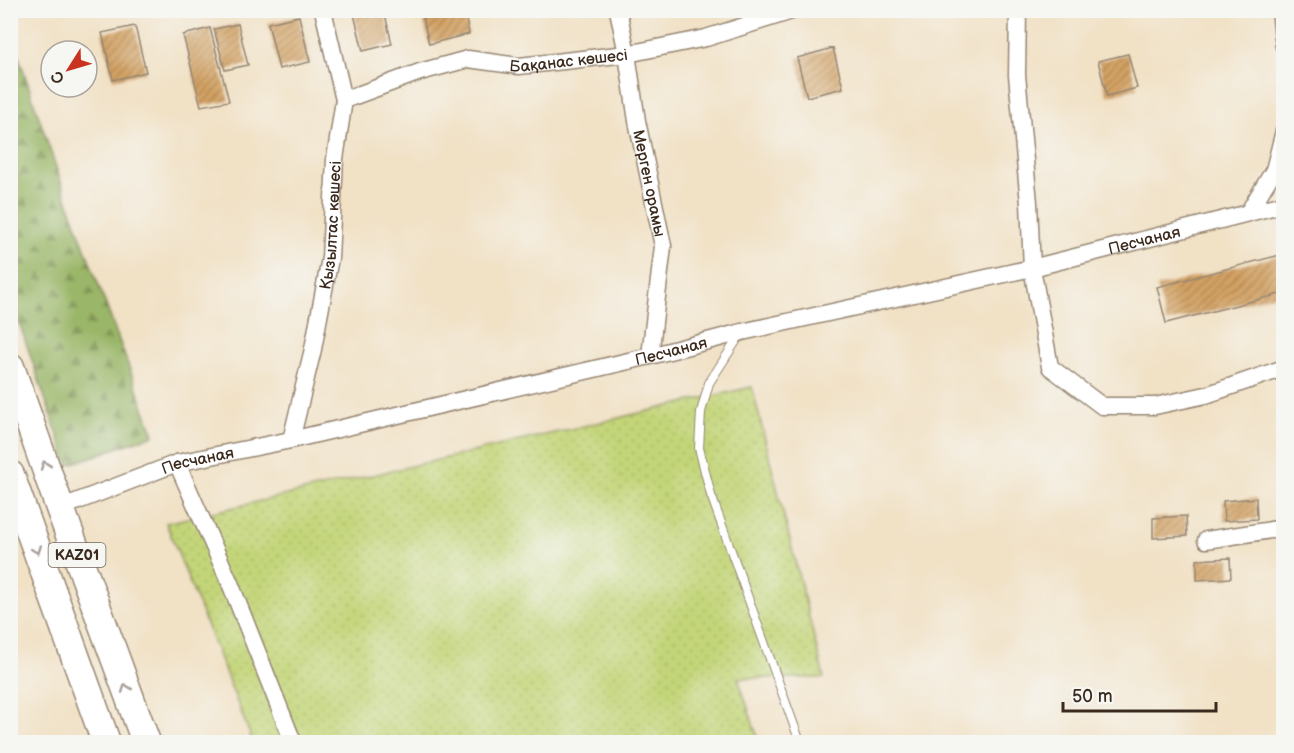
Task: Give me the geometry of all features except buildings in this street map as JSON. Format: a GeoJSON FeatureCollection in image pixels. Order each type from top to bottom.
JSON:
{"type":"FeatureCollection","features":[{"type":"Feature","properties":{"kind":"highway","name":"KАZ01"},"geometry":{"type":"LineString","coordinates":[[10,367],[146,742]]}},
{"type":"Feature","properties":{"kind":"highway","name":"KАZ01"},"geometry":{"type":"LineString","coordinates":[[10,475],[106,742]]}},
{"type":"Feature","properties":{"kind":"street","name":"Қызылтас көшесі"},"geometry":{"type":"LineString","coordinates":[[291,440],[313,349],[330,258],[335,159],[344,100],[323,10]]}},
{"type":"Feature","properties":{"kind":"street","name":"Мерген орамы"},"geometry":{"type":"LineString","coordinates":[[618,10],[637,121],[663,246],[650,356]]}},
{"type":"Feature","properties":{"kind":"street","name":"Бақанас көшесі"},"geometry":{"type":"LineString","coordinates":[[344,100],[420,72],[468,59],[519,66],[627,54],[706,38],[795,10]]}},
{"type":"Feature","properties":{"kind":"street"},"geometry":{"type":"LineString","coordinates":[[1018,10],[1017,75],[1029,203],[1032,268],[1050,368],[1102,406],[1155,406],[1206,394],[1284,368]]}},
{"type":"Feature","properties":{"kind":"street"},"geometry":{"type":"LineString","coordinates":[[1280,10],[1284,47]]}},
{"type":"Feature","properties":{"kind":"street"},"geometry":{"type":"LineString","coordinates":[[1248,213],[1274,170],[1284,131]]}},
{"type":"Feature","properties":{"kind":"street","name":"Песчаная"},"geometry":{"type":"LineString","coordinates":[[60,508],[177,463],[291,440],[650,356],[742,332],[1032,268],[1284,204]]}},
{"type":"Feature","properties":{"kind":"street"},"geometry":{"type":"LineString","coordinates":[[177,463],[230,583],[293,742]]}},
{"type":"Feature","properties":{"kind":"street"},"geometry":{"type":"LineString","coordinates":[[1206,540],[1284,528]]}},
{"type":"Feature","properties":{"kind":"lane"},"geometry":{"type":"LineString","coordinates":[[742,332],[709,383],[701,412],[699,448],[711,495],[800,742]]}},
{"type":"Feature","properties":{"kind":"green space"},"geometry":{"type":"Polygon","coordinates":[[[10,31],[65,194],[154,435],[68,465],[11,299],[10,31]]]}},
{"type":"Feature","properties":{"kind":"green space"},"geometry":{"type":"Polygon","coordinates":[[[752,387],[824,678],[738,678],[759,742],[253,742],[166,523],[752,387]]]}}]}
